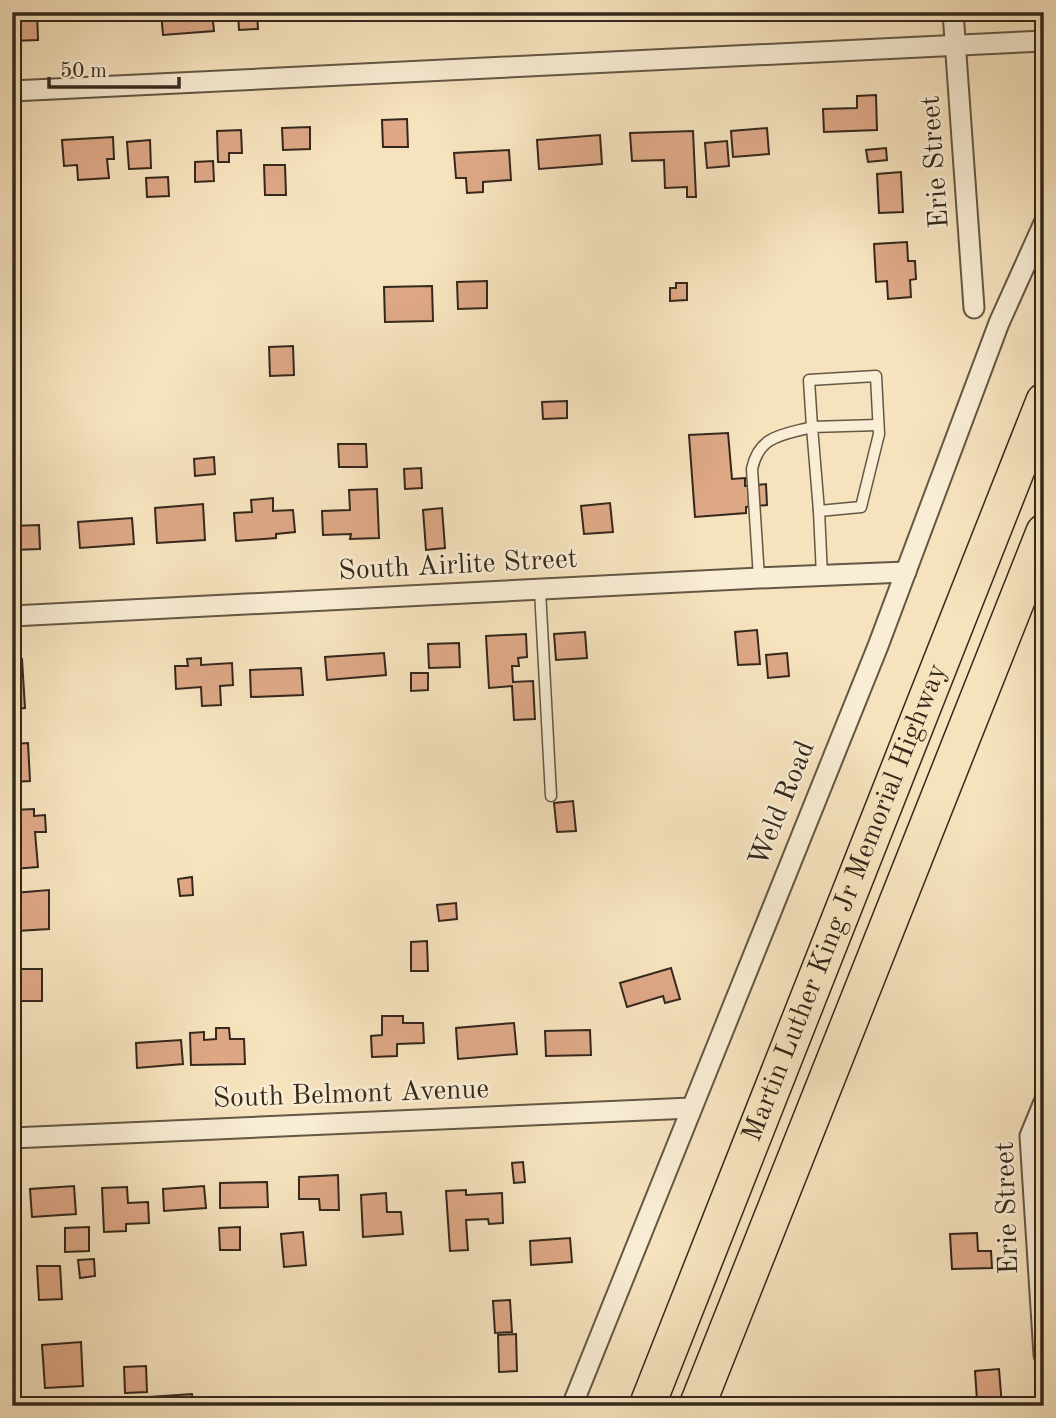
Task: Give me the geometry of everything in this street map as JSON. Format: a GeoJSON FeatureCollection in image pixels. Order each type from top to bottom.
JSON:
{"type":"FeatureCollection","features":[{"type":"Feature","properties":{"kind":"highway","name":"Martin Luther King Jr Memorial Highway"},"geometry":{"type":"LineString","coordinates":[[647,1406],[1044,401]]}},
{"type":"Feature","properties":{"kind":"highway","name":"Martin Luther King Jr Memorial Highway"},"geometry":{"type":"LineString","coordinates":[[697,1406],[1044,532]]}},
{"type":"Feature","properties":{"kind":"street","name":"Erie Street"},"geometry":{"type":"LineString","coordinates":[[953,12],[974,308]]}},
{"type":"Feature","properties":{"kind":"street"},"geometry":{"type":"LineString","coordinates":[[12,91],[1044,41]]}},
{"type":"Feature","properties":{"kind":"street","name":"Weld Road"},"geometry":{"type":"LineString","coordinates":[[572,1406],[906,572],[999,323],[1044,223]]}},
{"type":"Feature","properties":{"kind":"street","name":"South Airlite Street"},"geometry":{"type":"LineString","coordinates":[[12,616],[906,572]]}},
{"type":"Feature","properties":{"kind":"street","name":"Erie Street"},"geometry":{"type":"LineString","coordinates":[[1044,1102],[1030,1136],[1044,1355]]}},
{"type":"Feature","properties":{"kind":"street","name":"South Belmont Avenue"},"geometry":{"type":"LineString","coordinates":[[12,1138],[691,1108]]}},
{"type":"Feature","properties":{"kind":"lane"},"geometry":{"type":"LineString","coordinates":[[819,511],[861,507],[879,435],[876,376],[809,380],[822,576]]}},
{"type":"Feature","properties":{"kind":"lane"},"geometry":{"type":"LineString","coordinates":[[759,578],[752,469],[755,456],[762,445],[771,439],[812,427],[878,425]]}},
{"type":"Feature","properties":{"kind":"lane"},"geometry":{"type":"LineString","coordinates":[[540,590],[551,796]]}},
{"type":"Feature","properties":{"kind":"building"},"geometry":{"type":"Polygon","coordinates":[[[12,12],[37,12],[38,40],[12,41],[12,12]]]}},
{"type":"Feature","properties":{"kind":"building"},"geometry":{"type":"Polygon","coordinates":[[[161,12],[212,12],[214,31],[163,35],[161,12]]]}},
{"type":"Feature","properties":{"kind":"building"},"geometry":{"type":"Polygon","coordinates":[[[238,12],[257,12],[258,29],[239,30],[238,12]]]}},
{"type":"Feature","properties":{"kind":"building"},"geometry":{"type":"Polygon","coordinates":[[[356,12],[394,12],[394,17],[356,17],[356,12]]]}},
{"type":"Feature","properties":{"kind":"building"},"geometry":{"type":"Polygon","coordinates":[[[876,95],[877,130],[824,132],[823,109],[857,108],[857,96],[876,95]]]}},
{"type":"Feature","properties":{"kind":"building"},"geometry":{"type":"Polygon","coordinates":[[[407,119],[408,147],[383,147],[382,120],[407,119]]]}},
{"type":"Feature","properties":{"kind":"building"},"geometry":{"type":"Polygon","coordinates":[[[310,127],[310,149],[283,150],[282,128],[310,127]]]}},
{"type":"Feature","properties":{"kind":"building"},"geometry":{"type":"Polygon","coordinates":[[[767,128],[769,154],[733,157],[731,131],[767,128]]]}},
{"type":"Feature","properties":{"kind":"building"},"geometry":{"type":"Polygon","coordinates":[[[241,130],[242,153],[229,153],[229,162],[218,162],[217,131],[241,130]]]}},
{"type":"Feature","properties":{"kind":"building"},"geometry":{"type":"Polygon","coordinates":[[[693,131],[696,197],[687,197],[687,187],[665,188],[664,160],[632,161],[630,133],[693,131]]]}},
{"type":"Feature","properties":{"kind":"building"},"geometry":{"type":"Polygon","coordinates":[[[600,135],[602,164],[539,169],[537,140],[600,135]]]}},
{"type":"Feature","properties":{"kind":"building"},"geometry":{"type":"Polygon","coordinates":[[[113,137],[114,159],[107,159],[109,178],[78,180],[77,165],[64,166],[62,140],[113,137]]]}},
{"type":"Feature","properties":{"kind":"building"},"geometry":{"type":"Polygon","coordinates":[[[150,140],[151,168],[129,169],[127,142],[150,140]]]}},
{"type":"Feature","properties":{"kind":"building"},"geometry":{"type":"Polygon","coordinates":[[[727,141],[729,166],[707,168],[705,143],[727,141]]]}},
{"type":"Feature","properties":{"kind":"building"},"geometry":{"type":"Polygon","coordinates":[[[886,148],[887,160],[868,162],[866,150],[886,148]]]}},
{"type":"Feature","properties":{"kind":"building"},"geometry":{"type":"Polygon","coordinates":[[[509,150],[511,180],[483,182],[483,192],[467,193],[466,178],[456,178],[454,153],[509,150]]]}},
{"type":"Feature","properties":{"kind":"building"},"geometry":{"type":"Polygon","coordinates":[[[213,161],[214,181],[195,182],[195,162],[213,161]]]}},
{"type":"Feature","properties":{"kind":"building"},"geometry":{"type":"Polygon","coordinates":[[[264,165],[285,165],[286,195],[265,195],[264,165]]]}},
{"type":"Feature","properties":{"kind":"building"},"geometry":{"type":"Polygon","coordinates":[[[901,172],[903,212],[879,213],[877,174],[901,172]]]}},
{"type":"Feature","properties":{"kind":"building"},"geometry":{"type":"Polygon","coordinates":[[[168,177],[169,196],[147,197],[146,178],[168,177]]]}},
{"type":"Feature","properties":{"kind":"building"},"geometry":{"type":"Polygon","coordinates":[[[907,242],[908,261],[915,261],[916,279],[910,280],[911,297],[888,299],[887,281],[876,282],[874,244],[907,242]]]}},
{"type":"Feature","properties":{"kind":"building"},"geometry":{"type":"Polygon","coordinates":[[[487,281],[487,308],[458,309],[457,282],[487,281]]]}},
{"type":"Feature","properties":{"kind":"building"},"geometry":{"type":"Polygon","coordinates":[[[676,283],[687,283],[687,300],[670,301],[670,288],[676,288],[676,283]]]}},
{"type":"Feature","properties":{"kind":"building"},"geometry":{"type":"Polygon","coordinates":[[[432,286],[433,321],[385,322],[384,287],[432,286]]]}},
{"type":"Feature","properties":{"kind":"building"},"geometry":{"type":"Polygon","coordinates":[[[293,346],[294,375],[270,376],[269,347],[293,346]]]}},
{"type":"Feature","properties":{"kind":"building"},"geometry":{"type":"Polygon","coordinates":[[[567,401],[567,418],[543,419],[542,402],[567,401]]]}},
{"type":"Feature","properties":{"kind":"building"},"geometry":{"type":"Polygon","coordinates":[[[728,433],[732,479],[745,478],[745,486],[766,484],[767,505],[746,507],[746,513],[695,517],[689,435],[728,433]]]}},
{"type":"Feature","properties":{"kind":"building"},"geometry":{"type":"Polygon","coordinates":[[[338,444],[366,444],[367,467],[339,467],[338,444]]]}},
{"type":"Feature","properties":{"kind":"building"},"geometry":{"type":"Polygon","coordinates":[[[214,457],[215,474],[195,476],[194,459],[214,457]]]}},
{"type":"Feature","properties":{"kind":"building"},"geometry":{"type":"Polygon","coordinates":[[[421,468],[422,488],[405,489],[404,469],[421,468]]]}},
{"type":"Feature","properties":{"kind":"building"},"geometry":{"type":"Polygon","coordinates":[[[377,489],[379,538],[350,539],[351,534],[323,535],[322,511],[350,510],[349,490],[377,489]]]}},
{"type":"Feature","properties":{"kind":"building"},"geometry":{"type":"Polygon","coordinates":[[[273,498],[273,511],[293,510],[295,532],[276,534],[276,538],[236,541],[234,513],[252,512],[251,500],[273,498]]]}},
{"type":"Feature","properties":{"kind":"building"},"geometry":{"type":"Polygon","coordinates":[[[610,503],[613,532],[584,534],[581,506],[610,503]]]}},
{"type":"Feature","properties":{"kind":"building"},"geometry":{"type":"Polygon","coordinates":[[[203,504],[205,540],[157,543],[155,508],[203,504]]]}},
{"type":"Feature","properties":{"kind":"building"},"geometry":{"type":"Polygon","coordinates":[[[442,508],[445,548],[426,550],[423,510],[442,508]]]}},
{"type":"Feature","properties":{"kind":"building"},"geometry":{"type":"Polygon","coordinates":[[[132,518],[134,544],[80,548],[78,522],[132,518]]]}},
{"type":"Feature","properties":{"kind":"building"},"geometry":{"type":"Polygon","coordinates":[[[39,525],[40,549],[12,550],[12,526],[39,525]]]}},
{"type":"Feature","properties":{"kind":"building"},"geometry":{"type":"Polygon","coordinates":[[[757,630],[760,664],[738,665],[735,632],[757,630]]]}},
{"type":"Feature","properties":{"kind":"building"},"geometry":{"type":"Polygon","coordinates":[[[585,632],[587,658],[556,660],[554,634],[585,632]]]}},
{"type":"Feature","properties":{"kind":"building"},"geometry":{"type":"Polygon","coordinates":[[[526,634],[527,657],[518,658],[519,666],[512,666],[513,682],[533,681],[535,719],[514,720],[512,686],[489,688],[486,636],[526,634]]]}},
{"type":"Feature","properties":{"kind":"building"},"geometry":{"type":"Polygon","coordinates":[[[459,643],[460,667],[429,668],[428,644],[459,643]]]}},
{"type":"Feature","properties":{"kind":"building"},"geometry":{"type":"Polygon","coordinates":[[[384,653],[386,675],[327,680],[325,657],[384,653]]]}},
{"type":"Feature","properties":{"kind":"building"},"geometry":{"type":"Polygon","coordinates":[[[787,653],[789,676],[768,678],[766,655],[787,653]]]}},
{"type":"Feature","properties":{"kind":"building"},"geometry":{"type":"Polygon","coordinates":[[[201,658],[201,665],[232,663],[233,685],[220,686],[221,705],[202,706],[201,687],[176,689],[175,666],[188,666],[187,659],[201,658]]]}},
{"type":"Feature","properties":{"kind":"building"},"geometry":{"type":"Polygon","coordinates":[[[22,659],[25,708],[12,709],[12,660],[22,659]]]}},
{"type":"Feature","properties":{"kind":"building"},"geometry":{"type":"Polygon","coordinates":[[[301,668],[303,695],[251,697],[250,670],[301,668]]]}},
{"type":"Feature","properties":{"kind":"building"},"geometry":{"type":"Polygon","coordinates":[[[411,673],[428,673],[428,690],[411,691],[411,673]]]}},
{"type":"Feature","properties":{"kind":"building"},"geometry":{"type":"Polygon","coordinates":[[[28,743],[30,781],[12,782],[12,744],[28,743]]]}},
{"type":"Feature","properties":{"kind":"building"},"geometry":{"type":"Polygon","coordinates":[[[573,801],[576,831],[557,832],[554,803],[573,801]]]}},
{"type":"Feature","properties":{"kind":"building"},"geometry":{"type":"Polygon","coordinates":[[[34,809],[34,816],[45,815],[46,832],[35,832],[38,867],[13,869],[12,810],[34,809]]]}},
{"type":"Feature","properties":{"kind":"building"},"geometry":{"type":"Polygon","coordinates":[[[192,877],[193,895],[180,896],[178,879],[192,877]]]}},
{"type":"Feature","properties":{"kind":"building"},"geometry":{"type":"Polygon","coordinates":[[[49,890],[49,929],[17,931],[14,893],[49,890]]]}},
{"type":"Feature","properties":{"kind":"building"},"geometry":{"type":"Polygon","coordinates":[[[456,903],[457,919],[439,921],[437,905],[456,903]]]}},
{"type":"Feature","properties":{"kind":"building"},"geometry":{"type":"Polygon","coordinates":[[[427,941],[428,971],[411,971],[411,942],[427,941]]]}},
{"type":"Feature","properties":{"kind":"building"},"geometry":{"type":"Polygon","coordinates":[[[671,968],[680,999],[665,1003],[663,996],[627,1007],[620,983],[671,968]]]}},
{"type":"Feature","properties":{"kind":"building"},"geometry":{"type":"Polygon","coordinates":[[[20,969],[42,969],[42,1001],[21,1001],[20,969]]]}},
{"type":"Feature","properties":{"kind":"building"},"geometry":{"type":"Polygon","coordinates":[[[382,1016],[403,1016],[403,1023],[423,1023],[424,1043],[397,1044],[397,1056],[372,1057],[371,1036],[382,1035],[382,1016]]]}},
{"type":"Feature","properties":{"kind":"building"},"geometry":{"type":"Polygon","coordinates":[[[514,1023],[517,1054],[458,1059],[456,1028],[514,1023]]]}},
{"type":"Feature","properties":{"kind":"building"},"geometry":{"type":"Polygon","coordinates":[[[216,1028],[229,1028],[230,1039],[244,1039],[245,1064],[191,1065],[190,1033],[204,1032],[204,1040],[216,1039],[216,1028]]]}},
{"type":"Feature","properties":{"kind":"building"},"geometry":{"type":"Polygon","coordinates":[[[590,1030],[591,1055],[546,1056],[545,1031],[590,1030]]]}},
{"type":"Feature","properties":{"kind":"building"},"geometry":{"type":"Polygon","coordinates":[[[181,1040],[183,1064],[137,1068],[136,1043],[181,1040]]]}},
{"type":"Feature","properties":{"kind":"building"},"geometry":{"type":"Polygon","coordinates":[[[523,1162],[525,1182],[514,1183],[512,1163],[523,1162]]]}},
{"type":"Feature","properties":{"kind":"building"},"geometry":{"type":"Polygon","coordinates":[[[338,1175],[339,1210],[320,1210],[319,1199],[299,1199],[299,1177],[338,1175]]]}},
{"type":"Feature","properties":{"kind":"building"},"geometry":{"type":"Polygon","coordinates":[[[267,1182],[268,1207],[220,1208],[220,1183],[267,1182]]]}},
{"type":"Feature","properties":{"kind":"building"},"geometry":{"type":"Polygon","coordinates":[[[74,1186],[76,1214],[32,1217],[30,1189],[74,1186]]]}},
{"type":"Feature","properties":{"kind":"building"},"geometry":{"type":"Polygon","coordinates":[[[204,1186],[206,1208],[164,1211],[163,1189],[204,1186]]]}},
{"type":"Feature","properties":{"kind":"building"},"geometry":{"type":"Polygon","coordinates":[[[127,1187],[128,1203],[148,1202],[149,1223],[126,1224],[126,1231],[104,1232],[102,1188],[127,1187]]]}},
{"type":"Feature","properties":{"kind":"building"},"geometry":{"type":"Polygon","coordinates":[[[466,1190],[466,1195],[502,1193],[503,1223],[489,1224],[488,1219],[466,1220],[468,1250],[450,1251],[446,1191],[466,1190]]]}},
{"type":"Feature","properties":{"kind":"building"},"geometry":{"type":"Polygon","coordinates":[[[386,1193],[387,1212],[401,1212],[403,1234],[363,1237],[361,1195],[386,1193]]]}},
{"type":"Feature","properties":{"kind":"building"},"geometry":{"type":"Polygon","coordinates":[[[89,1227],[89,1251],[65,1252],[65,1228],[89,1227]]]}},
{"type":"Feature","properties":{"kind":"building"},"geometry":{"type":"Polygon","coordinates":[[[240,1227],[240,1250],[220,1250],[219,1228],[240,1227]]]}},
{"type":"Feature","properties":{"kind":"building"},"geometry":{"type":"Polygon","coordinates":[[[303,1232],[306,1265],[284,1267],[281,1234],[303,1232]]]}},
{"type":"Feature","properties":{"kind":"building"},"geometry":{"type":"Polygon","coordinates":[[[977,1233],[978,1251],[991,1251],[992,1268],[952,1269],[950,1234],[977,1233]]]}},
{"type":"Feature","properties":{"kind":"building"},"geometry":{"type":"Polygon","coordinates":[[[570,1238],[572,1262],[531,1265],[530,1241],[570,1238]]]}},
{"type":"Feature","properties":{"kind":"building"},"geometry":{"type":"Polygon","coordinates":[[[94,1259],[95,1276],[80,1278],[78,1260],[94,1259]]]}},
{"type":"Feature","properties":{"kind":"building"},"geometry":{"type":"Polygon","coordinates":[[[37,1266],[60,1266],[62,1299],[39,1300],[37,1266]]]}},
{"type":"Feature","properties":{"kind":"building"},"geometry":{"type":"Polygon","coordinates":[[[510,1300],[512,1332],[495,1333],[493,1301],[510,1300]]]}},
{"type":"Feature","properties":{"kind":"building"},"geometry":{"type":"Polygon","coordinates":[[[516,1334],[517,1371],[499,1372],[498,1335],[516,1334]]]}},
{"type":"Feature","properties":{"kind":"building"},"geometry":{"type":"Polygon","coordinates":[[[81,1342],[83,1386],[45,1388],[42,1345],[81,1342]]]}},
{"type":"Feature","properties":{"kind":"building"},"geometry":{"type":"Polygon","coordinates":[[[146,1366],[147,1392],[125,1393],[124,1367],[146,1366]]]}},
{"type":"Feature","properties":{"kind":"building"},"geometry":{"type":"Polygon","coordinates":[[[999,1369],[1002,1406],[954,1406],[953,1402],[977,1400],[975,1371],[999,1369]]]}},
{"type":"Feature","properties":{"kind":"building"},"geometry":{"type":"Polygon","coordinates":[[[192,1394],[193,1406],[135,1406],[135,1398],[192,1394]]]}},
{"type":"Feature","properties":{"kind":"building"},"geometry":{"type":"Polygon","coordinates":[[[77,1401],[77,1406],[35,1406],[35,1404],[77,1401]]]}}]}
